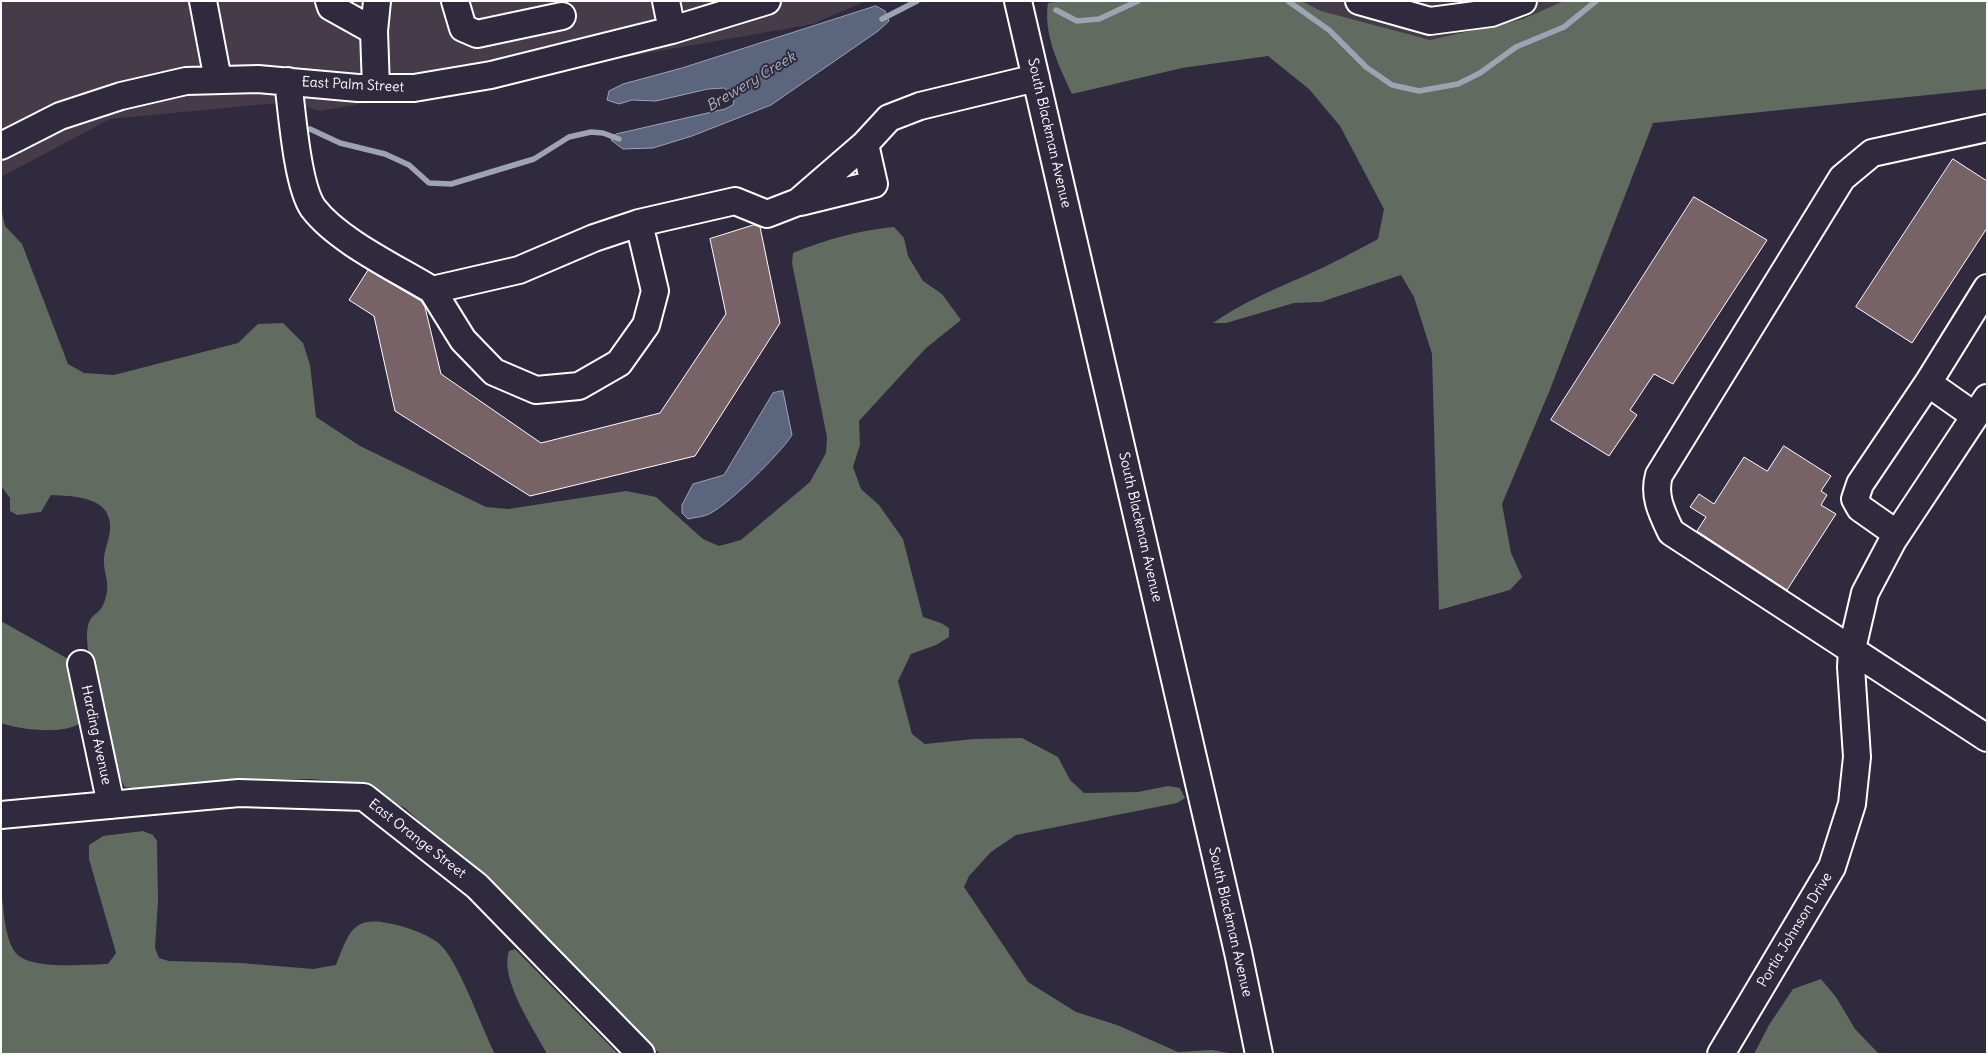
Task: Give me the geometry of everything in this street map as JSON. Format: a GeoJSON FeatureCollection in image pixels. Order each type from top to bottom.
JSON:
{"type":"FeatureCollection","features":[{"type":"Feature","properties":{"kind":"street"},"geometry":{"type":"LineString","coordinates":[[203,1],[218,80]]}},
{"type":"Feature","properties":{"kind":"street"},"geometry":{"type":"LineString","coordinates":[[329,1],[331,7],[374,32]]}},
{"type":"Feature","properties":{"kind":"street"},"geometry":{"type":"LineString","coordinates":[[376,88],[374,32],[377,1]]}},
{"type":"Feature","properties":{"kind":"street"},"geometry":{"type":"LineString","coordinates":[[455,1],[463,28],[477,34],[561,8],[570,55]]}},
{"type":"Feature","properties":{"kind":"street"},"geometry":{"type":"LineString","coordinates":[[666,1],[672,30]]}},
{"type":"Feature","properties":{"kind":"street","name":"East Palm Street"},"geometry":{"type":"LineString","coordinates":[[1,146],[60,116],[121,96],[186,81],[258,79],[376,88],[414,88],[491,75],[672,30],[767,1]]}},
{"type":"Feature","properties":{"kind":"street","name":"South Blackman Avenue"},"geometry":{"type":"LineString","coordinates":[[1018,1],[1259,1054]]}},
{"type":"Feature","properties":{"kind":"street"},"geometry":{"type":"LineString","coordinates":[[1359,1],[1430,21],[1491,13],[1523,1]]}},
{"type":"Feature","properties":{"kind":"street"},"geometry":{"type":"LineString","coordinates":[[798,202],[865,144],[889,118],[920,106],[1036,78]]}},
{"type":"Feature","properties":{"kind":"street"},"geometry":{"type":"LineString","coordinates":[[288,81],[300,170],[312,207],[338,233],[432,290],[463,340],[494,372],[536,390],[579,386],[620,363],[646,326],[655,291],[639,223]]}},
{"type":"Feature","properties":{"kind":"street"},"geometry":{"type":"LineString","coordinates":[[1987,128],[1872,154],[1842,178],[1659,475],[1656,485],[1659,507],[1671,532],[1987,738]]}},
{"type":"Feature","properties":{"kind":"street"},"geometry":{"type":"LineString","coordinates":[[432,290],[519,270],[594,238],[639,223],[735,201],[767,214],[798,202],[874,184],[865,144]]}},
{"type":"Feature","properties":{"kind":"street"},"geometry":{"type":"LineString","coordinates":[[1897,534],[1860,508],[1855,499],[1860,484],[1928,383],[1987,288]]}},
{"type":"Feature","properties":{"kind":"street"},"geometry":{"type":"LineString","coordinates":[[1928,383],[1981,407]]}},
{"type":"Feature","properties":{"kind":"street","name":"Portia Johnson Drive"},"geometry":{"type":"LineString","coordinates":[[1721,1054],[1832,867],[1852,804],[1857,757],[1851,688],[1852,650],[1865,593],[1897,534],[1981,407]]}},
{"type":"Feature","properties":{"kind":"street","name":"Harding Avenue"},"geometry":{"type":"LineString","coordinates":[[81,664],[111,805]]}},
{"type":"Feature","properties":{"kind":"street","name":"East Orange Street"},"geometry":{"type":"LineString","coordinates":[[1,815],[239,793],[364,797],[477,886],[641,1054]]}},
{"type":"Feature","properties":{"kind":"shaded area"},"geometry":{"type":"Polygon","coordinates":[[[1,1],[866,1],[813,24],[320,111],[288,102],[110,119],[1,177],[1,1]]]}},
{"type":"Feature","properties":{"kind":"shaded area"},"geometry":{"type":"Polygon","coordinates":[[[1278,1],[1616,1],[1435,59],[1278,1]]]}},
{"type":"Feature","properties":{"kind":"green space"},"geometry":{"type":"Polygon","coordinates":[[[1062,1],[1301,1],[1321,11],[1430,40],[1523,19],[1564,1],[1987,1],[1987,89],[1653,123],[1549,392],[1502,504],[1511,553],[1522,577],[1510,590],[1439,610],[1432,354],[1414,297],[1401,275],[1321,302],[1294,303],[1226,323],[1213,323],[1248,302],[1326,266],[1378,239],[1384,209],[1340,126],[1309,89],[1268,56],[1182,68],[1072,94],[1053,50],[1048,26],[1048,3],[1062,1]]]}},
{"type":"Feature","properties":{"kind":"green space"},"geometry":{"type":"Polygon","coordinates":[[[1,208],[5,226],[22,244],[68,364],[84,373],[114,375],[238,343],[258,324],[283,323],[303,343],[310,365],[316,417],[360,446],[486,507],[508,509],[626,491],[656,497],[703,539],[719,546],[741,540],[810,482],[826,453],[827,437],[792,263],[793,253],[842,236],[894,227],[904,238],[908,256],[923,281],[942,294],[961,320],[926,348],[859,421],[860,445],[853,467],[861,489],[879,505],[903,539],[923,617],[949,628],[949,637],[936,645],[911,654],[898,681],[912,734],[925,744],[974,739],[1022,738],[1058,757],[1070,780],[1084,793],[1138,792],[1168,786],[1180,788],[1185,798],[1177,803],[1016,835],[991,852],[969,876],[964,887],[1028,982],[1076,1012],[1117,1025],[1178,1052],[1212,1050],[1234,1054],[660,1054],[592,982],[405,808],[343,782],[311,779],[267,779],[146,790],[125,787],[113,758],[101,712],[91,666],[87,635],[89,622],[102,608],[106,596],[107,584],[104,558],[110,528],[108,515],[103,508],[88,499],[51,495],[41,512],[17,515],[10,511],[10,498],[1,486],[1,208]]]}},
{"type":"Feature","properties":{"kind":"green space"},"geometry":{"type":"Polygon","coordinates":[[[1,621],[70,660],[84,720],[77,725],[56,730],[20,728],[1,723],[1,621]]]}},
{"type":"Feature","properties":{"kind":"green space"},"geometry":{"type":"Polygon","coordinates":[[[143,831],[153,835],[157,841],[158,901],[155,948],[159,958],[169,961],[241,963],[313,969],[336,965],[348,937],[352,930],[358,926],[375,922],[407,928],[432,938],[445,950],[453,961],[495,1054],[1,1054],[1,889],[5,922],[11,946],[22,958],[32,962],[59,965],[108,964],[116,953],[89,859],[89,845],[103,836],[143,831]]]}},
{"type":"Feature","properties":{"kind":"green space"},"geometry":{"type":"Polygon","coordinates":[[[515,949],[618,1054],[547,1054],[519,1004],[513,989],[507,962],[509,951],[515,949]]]}},
{"type":"Feature","properties":{"kind":"green space"},"geometry":{"type":"Polygon","coordinates":[[[1821,979],[1836,997],[1855,1029],[1879,1054],[1754,1054],[1769,1025],[1793,989],[1821,979]]]}},
{"type":"Feature","properties":{"kind":"water"},"geometry":{"type":"Polygon","coordinates":[[[876,6],[885,11],[889,21],[878,31],[771,105],[692,136],[653,148],[623,149],[611,140],[616,134],[725,109],[733,105],[734,100],[730,92],[724,88],[708,89],[656,101],[632,100],[619,104],[607,100],[609,91],[623,84],[682,68],[876,6]]]}},
{"type":"Feature","properties":{"kind":"water"},"geometry":{"type":"Polygon","coordinates":[[[783,391],[792,435],[777,454],[730,499],[711,513],[688,519],[682,513],[682,505],[693,484],[724,475],[773,393],[783,391]]]}},
{"type":"Feature","properties":{"kind":"building"},"geometry":{"type":"Polygon","coordinates":[[[1953,159],[1987,181],[1987,228],[1912,343],[1856,307],[1953,159]]]}},
{"type":"Feature","properties":{"kind":"building"},"geometry":{"type":"Polygon","coordinates":[[[1694,197],[1767,240],[1673,384],[1654,374],[1630,410],[1637,415],[1609,456],[1551,420],[1694,197]]]}},
{"type":"Feature","properties":{"kind":"building"},"geometry":{"type":"Polygon","coordinates":[[[754,225],[760,227],[780,323],[695,456],[530,496],[395,411],[374,316],[349,300],[368,270],[421,301],[425,307],[441,374],[541,443],[660,413],[726,314],[710,239],[754,225]]]}},
{"type":"Feature","properties":{"kind":"building"},"geometry":{"type":"Polygon","coordinates":[[[1784,446],[1831,476],[1821,491],[1827,495],[1821,505],[1836,514],[1787,590],[1697,531],[1706,517],[1690,507],[1699,494],[1714,504],[1744,457],[1767,471],[1784,446]]]}},
{"type":"Feature","properties":{"kind":"waterway","name":"Brewery Creek"},"geometry":{"type":"LineString","coordinates":[[882,19],[917,1]]}},
{"type":"Feature","properties":{"kind":"waterway","name":"Brewery Creek"},"geometry":{"type":"LineString","coordinates":[[1056,10],[1077,21],[1099,19],[1138,1]]}},
{"type":"Feature","properties":{"kind":"waterway","name":"Brewery Creek"},"geometry":{"type":"LineString","coordinates":[[1288,1],[1329,30],[1366,67],[1392,85],[1419,91],[1458,84],[1480,73],[1516,47],[1564,27],[1596,1]]}},
{"type":"Feature","properties":{"kind":"waterway","name":"Brewery Creek"},"geometry":{"type":"LineString","coordinates":[[310,129],[340,143],[385,154],[409,165],[429,183],[451,184],[534,159],[569,137],[591,132],[603,133],[619,139]]}}]}
